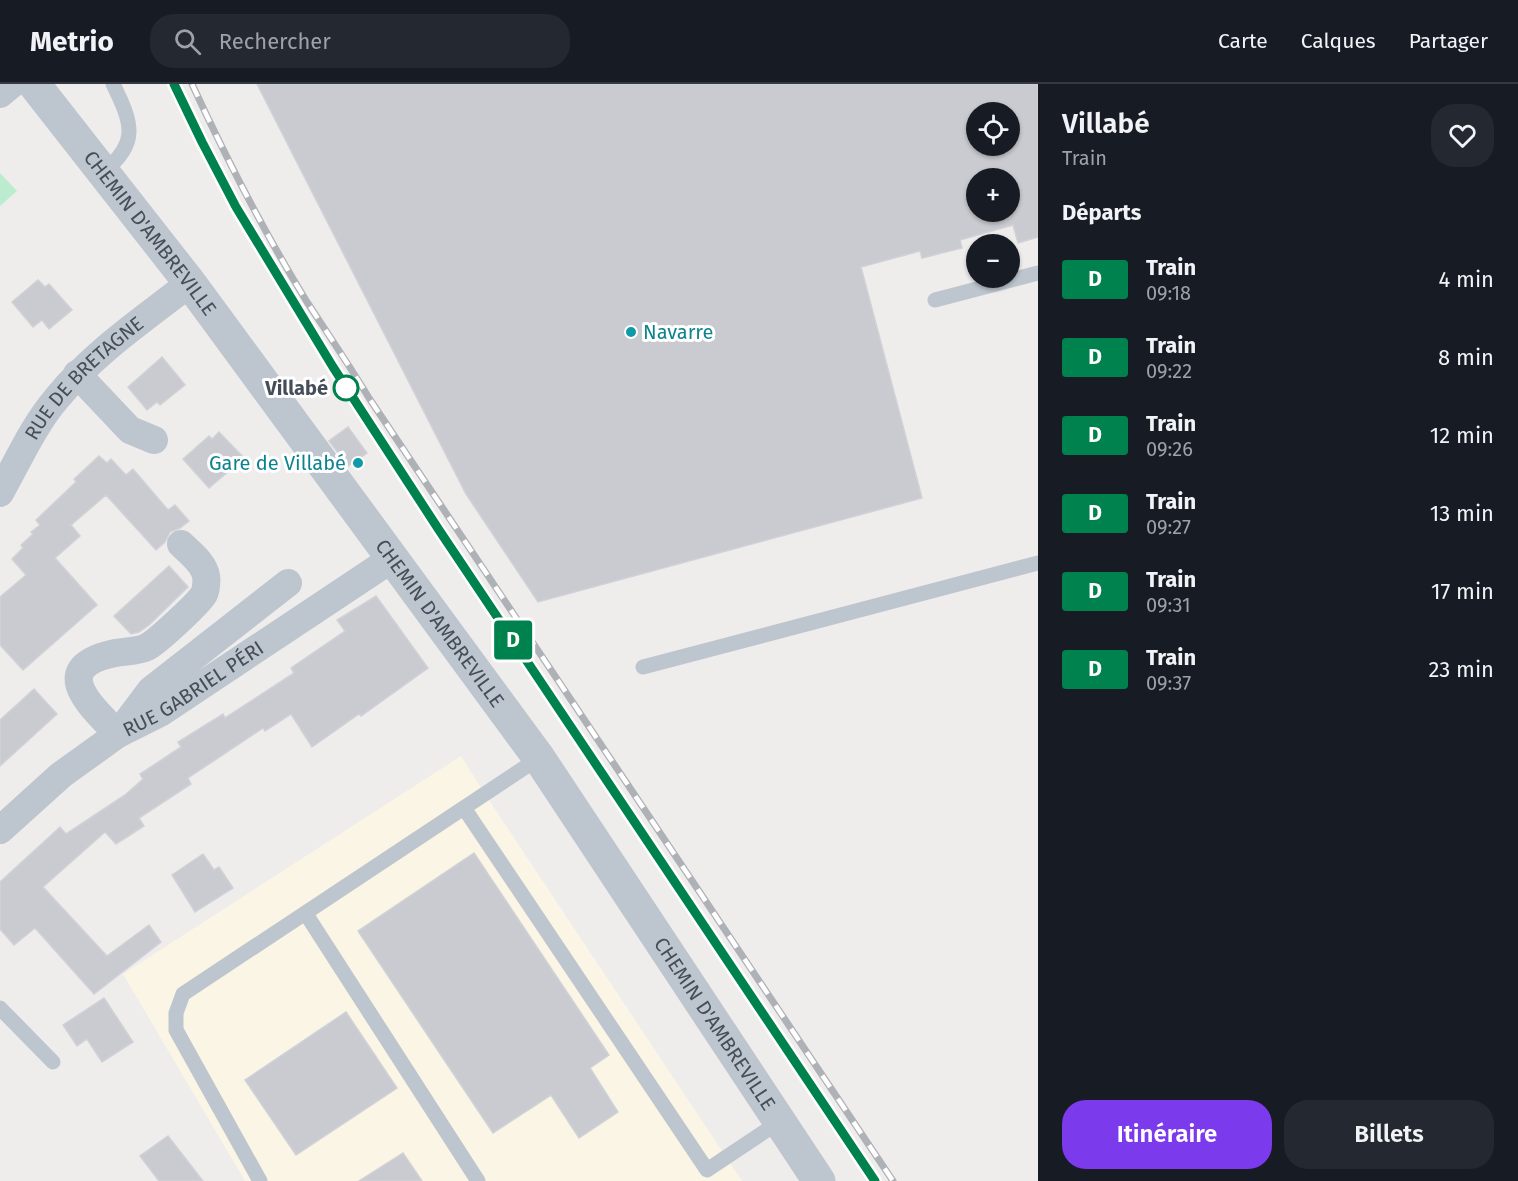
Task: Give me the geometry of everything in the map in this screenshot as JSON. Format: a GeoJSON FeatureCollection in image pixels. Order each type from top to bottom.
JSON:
{"type":"FeatureCollection","features":[{"type":"Feature","properties":{"kind":"street"},"geometry":{"type":"LineString","coordinates":[[0,94],[12,84]]}},
{"type":"Feature","properties":{"kind":"street","name":"CHEMIN D'AMBREVILLE"},"geometry":{"type":"LineString","coordinates":[[34,84],[189,283],[539,758],[819,1181]]}},
{"type":"Feature","properties":{"kind":"street","name":"RUE DE BRETAGNE"},"geometry":{"type":"LineString","coordinates":[[0,493],[36,428],[55,399],[77,374],[189,283]]}},
{"type":"Feature","properties":{"kind":"street"},"geometry":{"type":"LineString","coordinates":[[77,374],[130,430],[154,440]]}},
{"type":"Feature","properties":{"kind":"street"},"geometry":{"type":"LineString","coordinates":[[181,544],[202,566],[207,576],[205,592],[191,609],[147,647],[95,658],[86,663],[79,672],[77,682],[87,702],[118,734],[151,690],[288,583]]}},
{"type":"Feature","properties":{"kind":"street","name":"RUE GABRIEL PÉRI"},"geometry":{"type":"LineString","coordinates":[[0,830],[61,775],[118,734],[160,713],[393,558]]}},
{"type":"Feature","properties":{"kind":"lane"},"geometry":{"type":"LineString","coordinates":[[103,172],[117,162],[126,151],[130,138],[123,109],[113,84]]}},
{"type":"Feature","properties":{"kind":"lane"},"geometry":{"type":"LineString","coordinates":[[935,300],[1038,273]]}},
{"type":"Feature","properties":{"kind":"lane"},"geometry":{"type":"LineString","coordinates":[[644,667],[1038,563]]}},
{"type":"Feature","properties":{"kind":"lane"},"geometry":{"type":"LineString","coordinates":[[260,1181],[176,1030],[177,1012],[183,994],[539,758]]}},
{"type":"Feature","properties":{"kind":"lane"},"geometry":{"type":"LineString","coordinates":[[464,808],[707,1170],[779,1122]]}},
{"type":"Feature","properties":{"kind":"lane"},"geometry":{"type":"LineString","coordinates":[[306,914],[478,1181]]}},
{"type":"Feature","properties":{"kind":"lane"},"geometry":{"type":"LineString","coordinates":[[0,1008],[53,1062]]}},
{"type":"Feature","properties":{"kind":"shaded area"},"geometry":{"type":"Polygon","coordinates":[[[461,756],[742,1181],[245,1181],[123,974],[461,756]]]}},
{"type":"Feature","properties":{"kind":"green space"},"geometry":{"type":"Polygon","coordinates":[[[0,173],[17,191],[0,206],[0,173]]]}},
{"type":"Feature","properties":{"kind":"building","name":"Navarre"},"geometry":{"type":"Polygon","coordinates":[[[257,84],[1038,84],[1038,237],[1020,242],[1020,234],[1016,234],[1013,225],[981,234],[966,234],[966,238],[960,240],[962,248],[922,258],[920,251],[861,267],[922,498],[538,602],[466,494],[257,84]]]}},
{"type":"Feature","properties":{"kind":"building"},"geometry":{"type":"Polygon","coordinates":[[[38,280],[45,287],[49,284],[72,310],[49,329],[42,320],[33,327],[12,302],[38,280]]]}},
{"type":"Feature","properties":{"kind":"building"},"geometry":{"type":"Polygon","coordinates":[[[162,357],[185,385],[160,405],[157,402],[147,410],[128,387],[162,357]]]}},
{"type":"Feature","properties":{"kind":"building"},"geometry":{"type":"Polygon","coordinates":[[[348,427],[367,453],[348,466],[329,441],[348,427]]]}},
{"type":"Feature","properties":{"kind":"building"},"geometry":{"type":"Polygon","coordinates":[[[219,432],[244,458],[209,488],[183,459],[209,436],[212,439],[219,432]]]}},
{"type":"Feature","properties":{"kind":"building"},"geometry":{"type":"Polygon","coordinates":[[[99,456],[107,463],[111,459],[126,475],[133,469],[168,510],[175,505],[189,521],[170,532],[165,542],[156,550],[106,495],[71,525],[80,536],[55,558],[97,605],[23,670],[0,645],[0,597],[26,575],[12,559],[23,548],[21,545],[33,534],[31,532],[40,525],[36,520],[76,482],[74,479],[99,456]]]}},
{"type":"Feature","properties":{"kind":"building"},"geometry":{"type":"Polygon","coordinates":[[[169,566],[188,587],[149,625],[131,634],[114,616],[169,566]]]}},
{"type":"Feature","properties":{"kind":"building"},"geometry":{"type":"Polygon","coordinates":[[[376,596],[428,668],[361,716],[359,714],[312,747],[291,714],[265,731],[263,728],[188,778],[191,784],[139,818],[144,826],[116,844],[105,832],[43,887],[107,956],[149,925],[161,942],[94,994],[35,928],[14,945],[0,929],[0,882],[60,827],[66,834],[125,795],[143,779],[140,774],[181,747],[178,742],[223,714],[225,718],[294,673],[291,668],[345,631],[337,620],[376,596]]]}},
{"type":"Feature","properties":{"kind":"building"},"geometry":{"type":"Polygon","coordinates":[[[34,689],[57,714],[0,766],[0,720],[34,689]]]}},
{"type":"Feature","properties":{"kind":"building"},"geometry":{"type":"Polygon","coordinates":[[[474,853],[609,1055],[590,1068],[618,1112],[579,1138],[551,1095],[493,1133],[358,931],[474,853]]]}},
{"type":"Feature","properties":{"kind":"building"},"geometry":{"type":"Polygon","coordinates":[[[203,854],[214,870],[219,867],[233,888],[195,912],[172,875],[203,854]]]}},
{"type":"Feature","properties":{"kind":"building"},"geometry":{"type":"Polygon","coordinates":[[[104,998],[133,1042],[102,1062],[87,1039],[77,1046],[63,1025],[104,998]]]}},
{"type":"Feature","properties":{"kind":"building"},"geometry":{"type":"Polygon","coordinates":[[[346,1012],[397,1088],[296,1155],[245,1080],[346,1012]]]}},
{"type":"Feature","properties":{"kind":"building"},"geometry":{"type":"Polygon","coordinates":[[[168,1136],[203,1181],[159,1181],[140,1156],[168,1136]]]}},
{"type":"Feature","properties":{"kind":"building"},"geometry":{"type":"Polygon","coordinates":[[[403,1153],[422,1181],[359,1181],[403,1153]]]}},
{"type":"Feature","properties":{"kind":"railway"},"geometry":{"type":"LineString","coordinates":[[174,84],[240,215],[355,404],[875,1181]]}},
{"type":"Feature","properties":{"kind":"railway"},"geometry":{"type":"LineString","coordinates":[[192,84],[246,194],[307,302],[893,1181]]}},
{"type":"Feature","properties":{"kind":"train","name":"D"},"geometry":{"type":"LineString","coordinates":[[174,84],[236,207],[333,367],[439,530],[875,1181]]}},
{"type":"Feature","properties":{"kind":"place","name":"Navarre"},"geometry":{"type":"Point","coordinates":[631,332]}},
{"type":"Feature","properties":{"kind":"place","name":"Villabé"},"geometry":{"type":"Point","coordinates":[346,388]}},
{"type":"Feature","properties":{"kind":"place","name":"Gare de Villabé"},"geometry":{"type":"Point","coordinates":[358,463]}}]}
